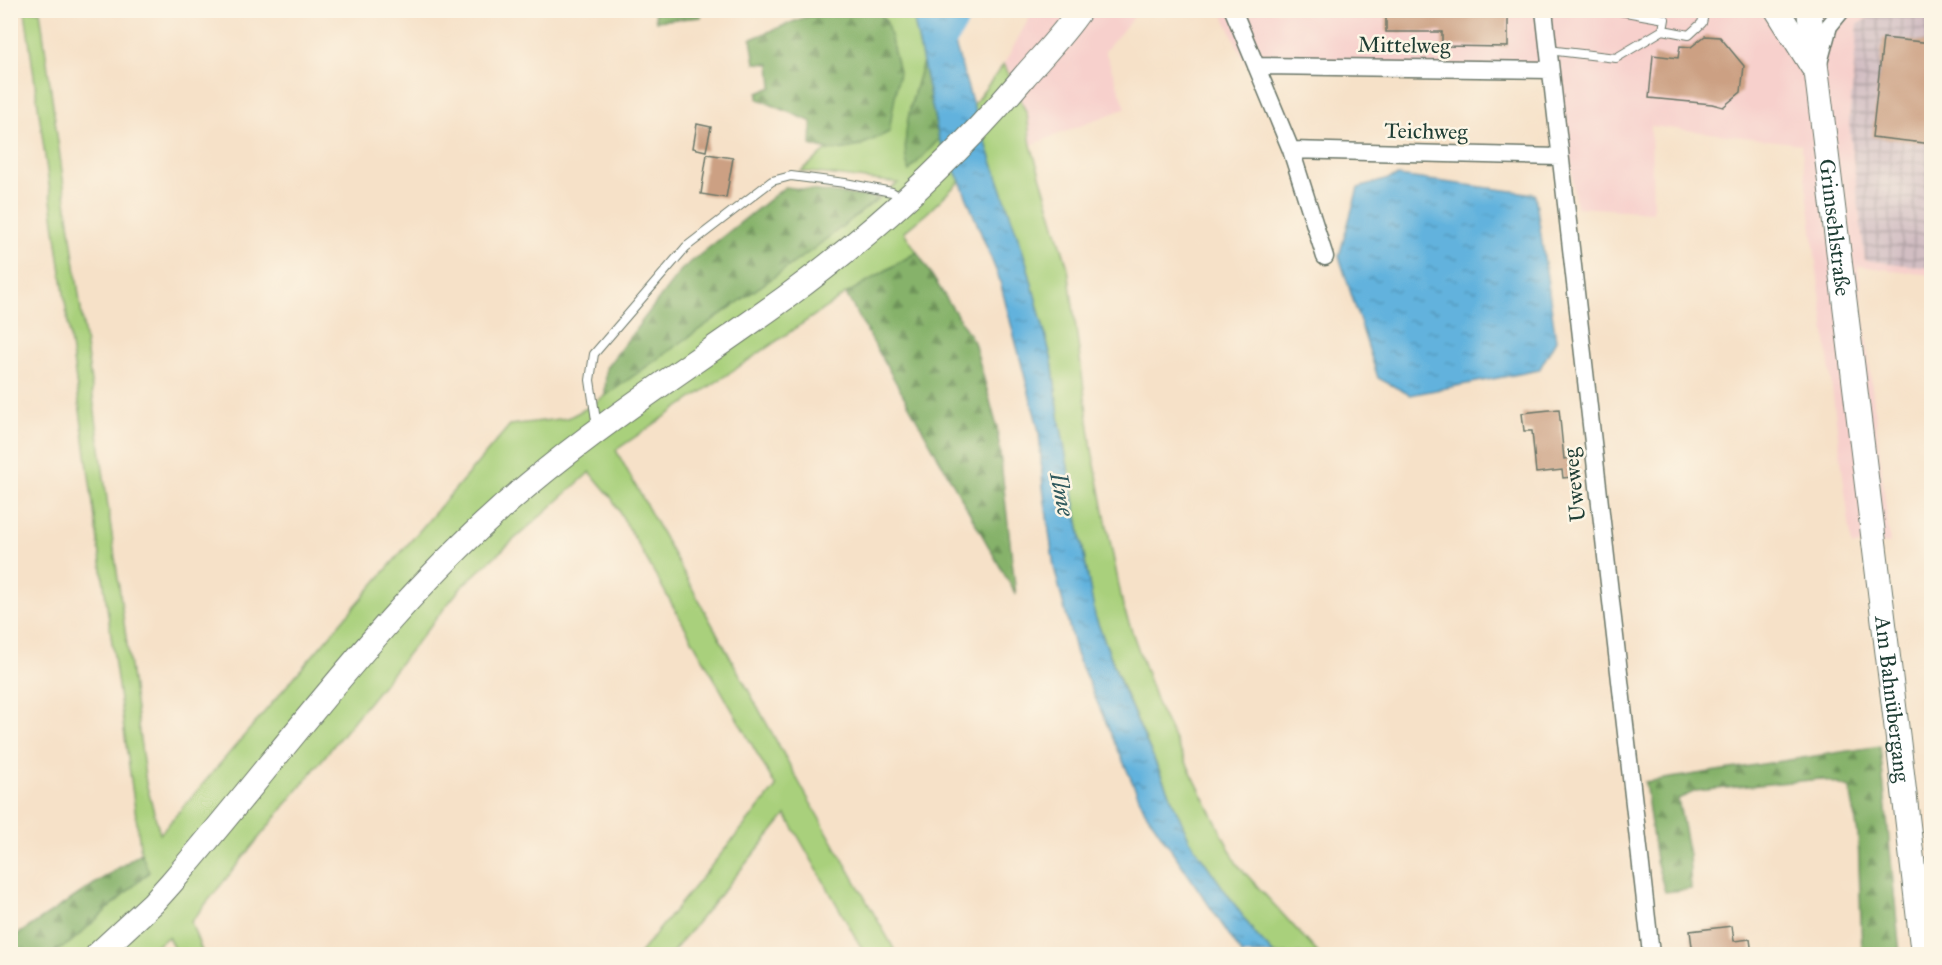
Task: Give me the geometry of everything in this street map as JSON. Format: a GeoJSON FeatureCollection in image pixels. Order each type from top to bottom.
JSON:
{"type":"FeatureCollection","features":[{"type":"Feature","properties":{"kind":"main road"},"geometry":{"type":"LineString","coordinates":[[1777,10],[1816,73]]}},
{"type":"Feature","properties":{"kind":"main road","name":"Grimsehlstraße"},"geometry":{"type":"LineString","coordinates":[[1809,10],[1863,444]]}},
{"type":"Feature","properties":{"kind":"main road"},"geometry":{"type":"LineString","coordinates":[[98,954],[153,903],[178,875],[398,612],[469,538],[526,487],[597,429],[786,297],[905,201],[1016,87],[1056,42],[1076,11]]}},
{"type":"Feature","properties":{"kind":"main road","name":"Am Bahnübergang"},"geometry":{"type":"LineString","coordinates":[[1863,444],[1923,954]]}},
{"type":"Feature","properties":{"kind":"street"},"geometry":{"type":"LineString","coordinates":[[1233,10],[1291,150],[1325,257]]}},
{"type":"Feature","properties":{"kind":"street","name":"Uweweg"},"geometry":{"type":"LineString","coordinates":[[1544,10],[1651,954]]}},
{"type":"Feature","properties":{"kind":"street"},"geometry":{"type":"LineString","coordinates":[[1816,73],[1829,26],[1842,10]]}},
{"type":"Feature","properties":{"kind":"street","name":"Mittelweg"},"geometry":{"type":"LineString","coordinates":[[1256,66],[1550,70]]}},
{"type":"Feature","properties":{"kind":"street","name":"Teichweg"},"geometry":{"type":"LineString","coordinates":[[1291,150],[1560,157]]}},
{"type":"Feature","properties":{"kind":"lane"},"geometry":{"type":"LineString","coordinates":[[1614,10],[1665,19],[1664,30]]}},
{"type":"Feature","properties":{"kind":"lane"},"geometry":{"type":"LineString","coordinates":[[1548,50],[1617,58],[1664,30],[1689,35],[1702,23],[1705,10]]}},
{"type":"Feature","properties":{"kind":"lane"},"geometry":{"type":"LineString","coordinates":[[597,429],[590,380],[594,354],[686,247],[772,181],[791,176],[845,183],[892,192],[905,201]]}},
{"type":"Feature","properties":{"kind":"shaded area"},"geometry":{"type":"Polygon","coordinates":[[[1033,11],[1139,11],[1105,51],[1126,108],[1031,145],[1027,114],[1004,64],[1033,11]]]}},
{"type":"Feature","properties":{"kind":"shaded area"},"geometry":{"type":"Polygon","coordinates":[[[1221,11],[1879,11],[1858,24],[1849,123],[1865,260],[1932,268],[1931,275],[1858,266],[1890,543],[1852,546],[1801,144],[1651,126],[1653,212],[1576,207],[1559,74],[1246,64],[1221,11]]]}},
{"type":"Feature","properties":{"kind":"shaded area"},"geometry":{"type":"Polygon","coordinates":[[[1879,11],[1931,16],[1931,268],[1865,260],[1849,123],[1858,24],[1879,11]]]}},
{"type":"Feature","properties":{"kind":"green space"},"geometry":{"type":"Polygon","coordinates":[[[654,10],[702,11],[701,17],[656,21],[654,10]]]}},
{"type":"Feature","properties":{"kind":"green space"},"geometry":{"type":"Polygon","coordinates":[[[828,10],[878,11],[887,23],[899,72],[889,132],[861,145],[842,150],[811,145],[812,122],[758,99],[758,93],[772,87],[770,64],[755,63],[751,39],[828,10]]]}},
{"type":"Feature","properties":{"kind":"green space"},"geometry":{"type":"Polygon","coordinates":[[[25,11],[40,11],[146,783],[160,834],[510,425],[568,418],[587,408],[812,250],[898,183],[801,171],[826,151],[862,146],[887,23],[878,11],[912,11],[923,62],[910,107],[909,170],[939,139],[960,181],[904,232],[917,252],[846,294],[616,450],[810,802],[897,954],[865,954],[786,815],[671,954],[639,954],[776,787],[611,497],[590,472],[464,584],[191,922],[203,954],[169,954],[174,949],[168,937],[145,954],[52,954],[71,942],[149,872],[141,853],[25,11]]]}},
{"type":"Feature","properties":{"kind":"green space"},"geometry":{"type":"Polygon","coordinates":[[[923,62],[939,139],[909,171],[905,145],[906,131],[923,62]]]}},
{"type":"Feature","properties":{"kind":"green space"},"geometry":{"type":"Polygon","coordinates":[[[1004,64],[1027,114],[1031,145],[1068,268],[1092,450],[1123,606],[1159,708],[1237,864],[1319,954],[1274,954],[1256,935],[1190,841],[1124,690],[1095,616],[1060,423],[1052,361],[1026,261],[973,105],[1004,64]]]}},
{"type":"Feature","properties":{"kind":"green space"},"geometry":{"type":"Polygon","coordinates":[[[785,187],[879,198],[812,250],[605,396],[606,368],[681,270],[785,187]]]}},
{"type":"Feature","properties":{"kind":"green space"},"geometry":{"type":"Polygon","coordinates":[[[917,252],[974,342],[997,427],[1016,595],[846,294],[917,252]]]}},
{"type":"Feature","properties":{"kind":"green space"},"geometry":{"type":"Polygon","coordinates":[[[1880,746],[1900,954],[1862,954],[1858,834],[1850,788],[1821,779],[1696,791],[1678,799],[1689,855],[1691,889],[1665,892],[1656,860],[1645,782],[1880,746]]]}},
{"type":"Feature","properties":{"kind":"green space"},"geometry":{"type":"Polygon","coordinates":[[[141,853],[149,872],[71,942],[52,954],[11,954],[11,939],[141,853]]]}},
{"type":"Feature","properties":{"kind":"water","name":"Ilme"},"geometry":{"type":"Polygon","coordinates":[[[912,11],[942,11],[949,24],[973,105],[1026,261],[1052,361],[1060,423],[1095,616],[1122,687],[1190,841],[1256,935],[1274,954],[1242,954],[1145,811],[1076,654],[1054,567],[1043,487],[1039,431],[999,278],[960,181],[939,139],[912,11]]]}},
{"type":"Feature","properties":{"kind":"water"},"geometry":{"type":"Polygon","coordinates":[[[1398,176],[1535,194],[1556,340],[1539,370],[1410,395],[1378,378],[1339,256],[1358,188],[1398,176]]]}},
{"type":"Feature","properties":{"kind":"building"},"geometry":{"type":"Polygon","coordinates":[[[1386,10],[1508,10],[1508,47],[1442,46],[1442,32],[1386,32],[1386,10]]]}},
{"type":"Feature","properties":{"kind":"building"},"geometry":{"type":"Polygon","coordinates":[[[1705,36],[1720,37],[1744,66],[1741,92],[1723,107],[1649,98],[1653,55],[1678,58],[1680,46],[1691,47],[1705,36]]]}},
{"type":"Feature","properties":{"kind":"building"},"geometry":{"type":"Polygon","coordinates":[[[1883,38],[1932,43],[1932,144],[1872,137],[1883,38]]]}},
{"type":"Feature","properties":{"kind":"building"},"geometry":{"type":"Polygon","coordinates":[[[697,124],[711,127],[706,151],[693,148],[697,124]]]}},
{"type":"Feature","properties":{"kind":"building"},"geometry":{"type":"Polygon","coordinates":[[[707,154],[733,158],[726,198],[701,194],[707,154]]]}},
{"type":"Feature","properties":{"kind":"building"},"geometry":{"type":"Polygon","coordinates":[[[1559,409],[1564,459],[1578,457],[1580,476],[1563,478],[1562,470],[1536,473],[1532,431],[1524,431],[1522,413],[1559,409]]]}},
{"type":"Feature","properties":{"kind":"building"},"geometry":{"type":"Polygon","coordinates":[[[1732,926],[1734,941],[1750,939],[1752,954],[1693,954],[1690,931],[1732,926]]]}},
{"type":"Feature","properties":{"kind":"waterway"},"geometry":{"type":"LineString","coordinates":[[941,53],[966,10]]}}]}
